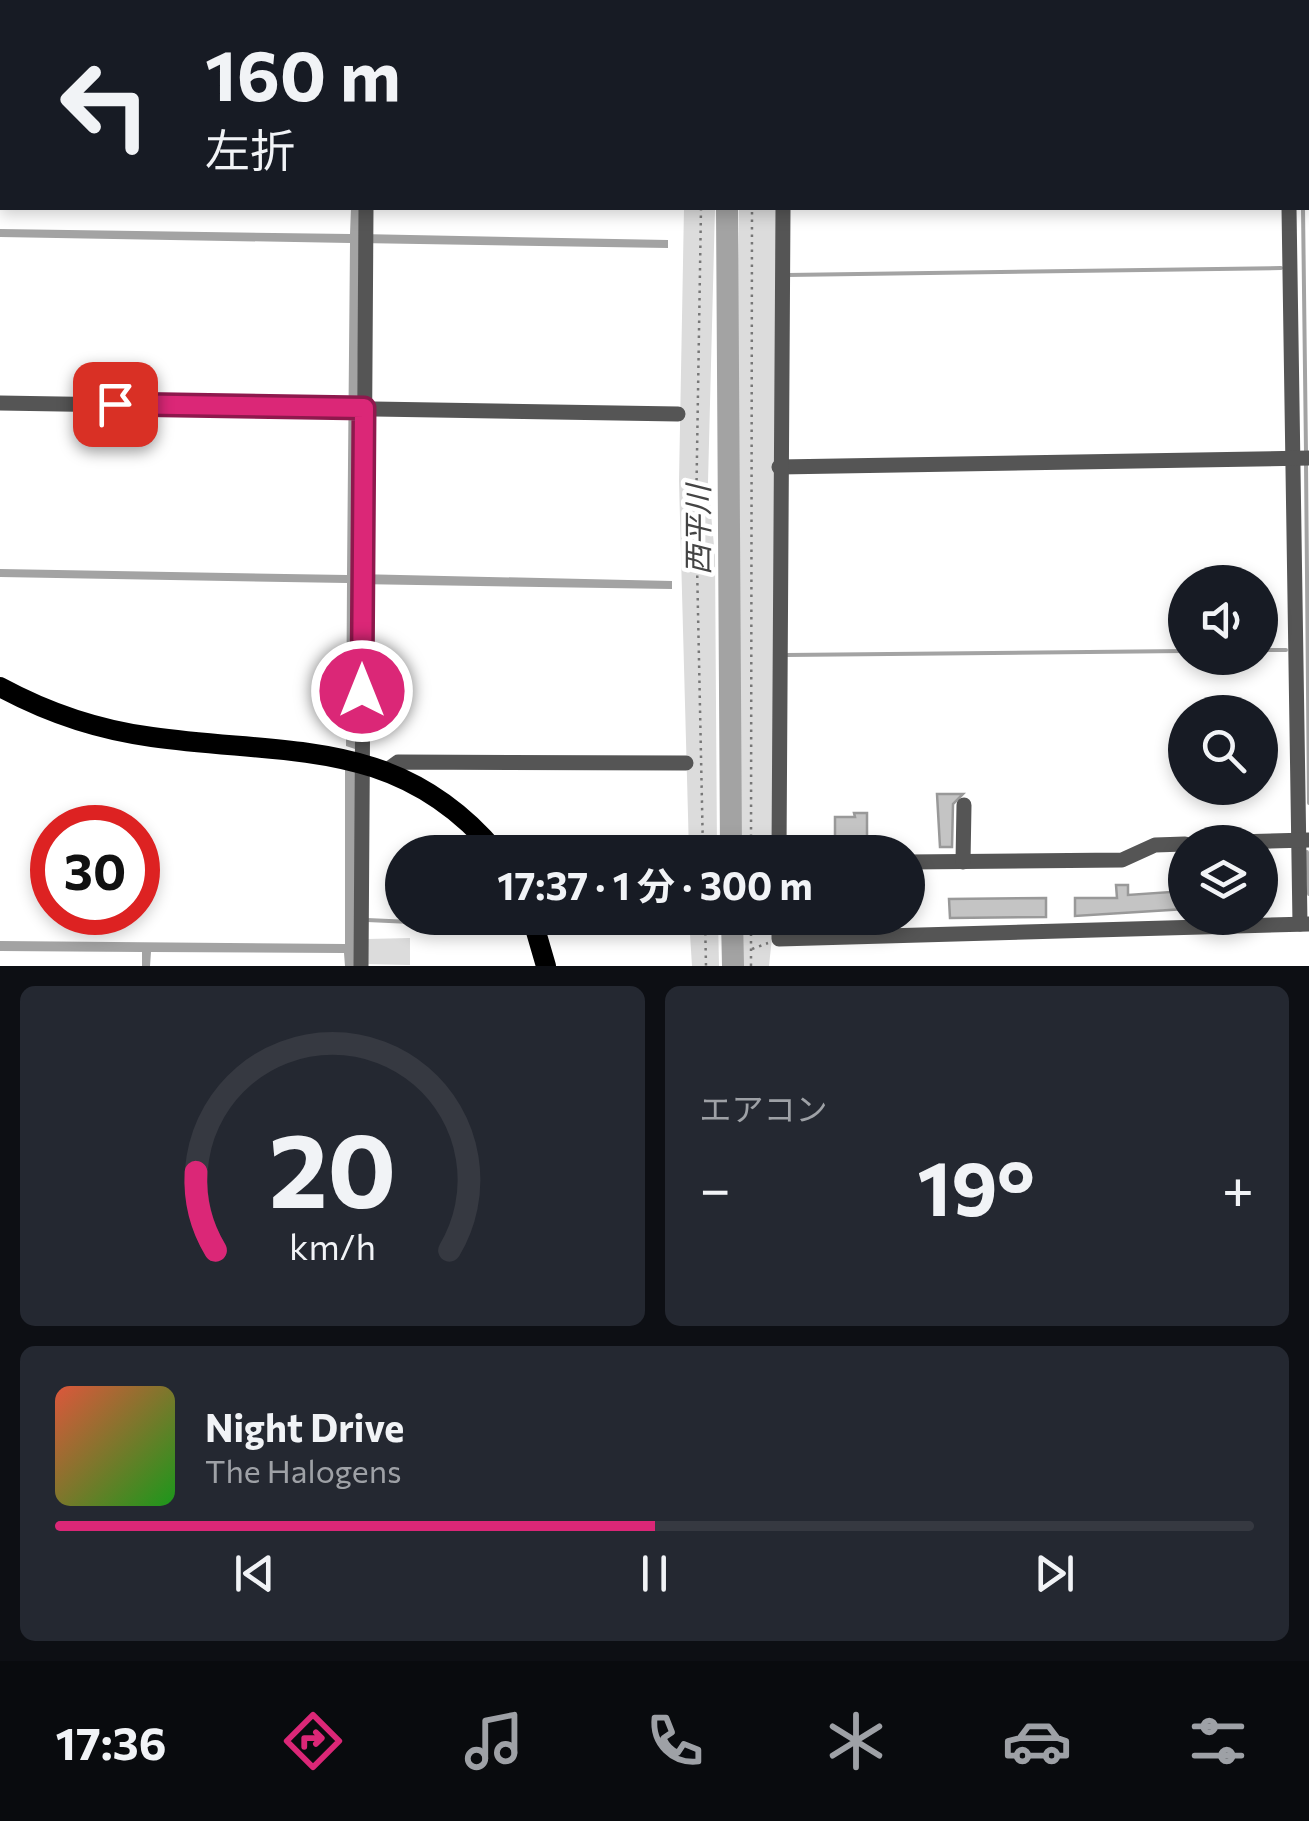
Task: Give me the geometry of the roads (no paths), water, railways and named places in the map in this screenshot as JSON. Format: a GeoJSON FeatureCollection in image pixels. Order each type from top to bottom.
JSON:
{"type":"FeatureCollection","features":[{"type":"Feature","properties":{"kind":"main road"},"geometry":{"type":"LineString","coordinates":[[0,687],[62,716],[110,730],[322,752],[361,761],[388,770],[445,802],[479,835]]}},
{"type":"Feature","properties":{"kind":"main road"},"geometry":{"type":"LineString","coordinates":[[537,935],[546,966]]}},
{"type":"Feature","properties":{"kind":"street"},"geometry":{"type":"LineString","coordinates":[[361,966],[366,210]]}},
{"type":"Feature","properties":{"kind":"street"},"geometry":{"type":"LineString","coordinates":[[779,835],[783,210]]}},
{"type":"Feature","properties":{"kind":"street"},"geometry":{"type":"LineString","coordinates":[[925,935],[1304,924],[1301,458],[1288,210]]}},
{"type":"Feature","properties":{"kind":"street"},"geometry":{"type":"LineString","coordinates":[[0,403],[678,414]]}},
{"type":"Feature","properties":{"kind":"street"},"geometry":{"type":"LineString","coordinates":[[780,467],[1301,458]]}},
{"type":"Feature","properties":{"kind":"street"},"geometry":{"type":"LineString","coordinates":[[388,770],[398,762],[686,763]]}},
{"type":"Feature","properties":{"kind":"street"},"geometry":{"type":"LineString","coordinates":[[963,862],[964,805]]}},
{"type":"Feature","properties":{"kind":"street"},"geometry":{"type":"LineString","coordinates":[[1278,841],[1304,840]]}},
{"type":"Feature","properties":{"kind":"street"},"geometry":{"type":"LineString","coordinates":[[925,862],[1122,860],[1154,845],[1168,845]]}},
{"type":"Feature","properties":{"kind":"street"},"geometry":{"type":"LineString","coordinates":[[779,935],[779,939],[919,935]]}},
{"type":"Feature","properties":{"kind":"waterway","name":"西平川"},"geometry":{"type":"LineString","coordinates":[[727,210],[731,835]]}},
{"type":"Feature","properties":{"kind":"waterway"},"geometry":{"type":"LineString","coordinates":[[1303,210],[1306,453]]}},
{"type":"Feature","properties":{"kind":"waterway"},"geometry":{"type":"LineString","coordinates":[[787,275],[1281,268]]}},
{"type":"Feature","properties":{"kind":"waterway"},"geometry":{"type":"LineString","coordinates":[[1306,462],[1309,803]]}},
{"type":"Feature","properties":{"kind":"waterway"},"geometry":{"type":"LineString","coordinates":[[1278,650],[1286,650]]}},
{"type":"Feature","properties":{"kind":"waterway"},"geometry":{"type":"LineString","coordinates":[[786,655],[1168,651]]}},
{"type":"Feature","properties":{"kind":"waterway"},"geometry":{"type":"LineString","coordinates":[[1307,852],[1309,894]]}},
{"type":"Feature","properties":{"kind":"waterway"},"geometry":{"type":"LineString","coordinates":[[367,920],[385,921]]}},
{"type":"Feature","properties":{"kind":"waterway","name":"西平川"},"geometry":{"type":"LineString","coordinates":[[732,935],[733,966]]}}]}
